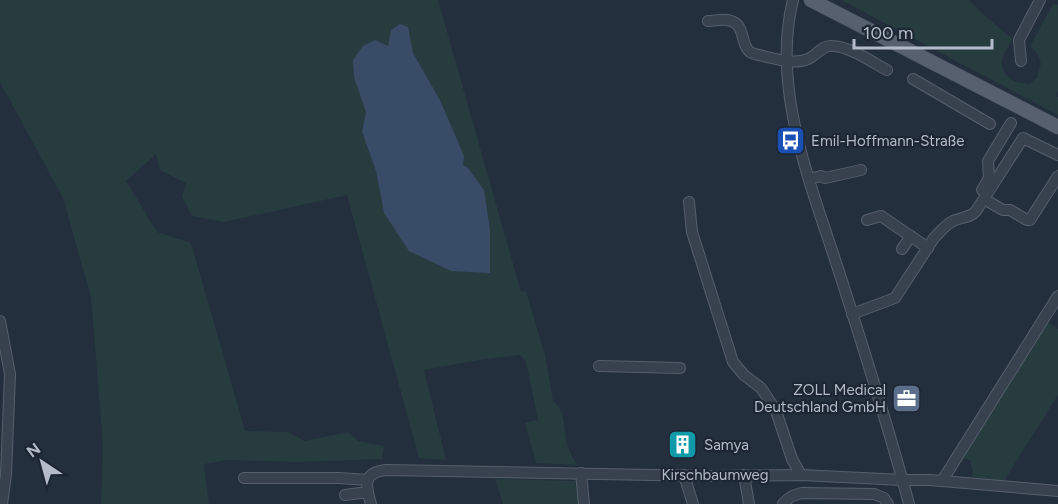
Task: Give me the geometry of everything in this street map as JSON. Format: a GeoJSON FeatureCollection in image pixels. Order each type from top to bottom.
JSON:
{"type":"FeatureCollection","features":[{"type":"Feature","properties":{"kind":"main road"},"geometry":{"type":"LineString","coordinates":[[811,0],[1058,127]]}},
{"type":"Feature","properties":{"kind":"street"},"geometry":{"type":"LineString","coordinates":[[793,0],[789,22],[787,61],[797,136],[909,504]]}},
{"type":"Feature","properties":{"kind":"street"},"geometry":{"type":"LineString","coordinates":[[1021,61],[1020,40],[1040,0]]}},
{"type":"Feature","properties":{"kind":"street"},"geometry":{"type":"LineString","coordinates":[[708,21],[728,20],[736,24],[743,33],[745,45],[750,52],[787,61],[807,60],[830,45],[844,48],[887,70]]}},
{"type":"Feature","properties":{"kind":"street"},"geometry":{"type":"LineString","coordinates":[[914,79],[990,124]]}},
{"type":"Feature","properties":{"kind":"street"},"geometry":{"type":"LineString","coordinates":[[959,219],[989,178],[988,161],[1011,123]]}},
{"type":"Feature","properties":{"kind":"street"},"geometry":{"type":"LineString","coordinates":[[852,314],[896,298],[941,230],[959,219],[971,216],[1023,138],[1058,155]]}},
{"type":"Feature","properties":{"kind":"street"},"geometry":{"type":"LineString","coordinates":[[809,179],[861,170]]}},
{"type":"Feature","properties":{"kind":"street"},"geometry":{"type":"LineString","coordinates":[[984,199],[1003,210],[1010,210],[1030,220],[1058,176]]}},
{"type":"Feature","properties":{"kind":"street"},"geometry":{"type":"LineString","coordinates":[[688,202],[692,232],[733,362],[744,375],[761,388],[770,400],[792,459],[801,475]]}},
{"type":"Feature","properties":{"kind":"street"},"geometry":{"type":"LineString","coordinates":[[867,220],[881,216],[928,248]]}},
{"type":"Feature","properties":{"kind":"street"},"geometry":{"type":"LineString","coordinates":[[902,249],[911,236]]}},
{"type":"Feature","properties":{"kind":"street"},"geometry":{"type":"LineString","coordinates":[[942,481],[1054,313],[1058,296]]}},
{"type":"Feature","properties":{"kind":"street"},"geometry":{"type":"LineString","coordinates":[[0,321],[10,374],[6,475],[2,504]]}},
{"type":"Feature","properties":{"kind":"street"},"geometry":{"type":"LineString","coordinates":[[599,366],[680,368]]}},
{"type":"Feature","properties":{"kind":"street","name":"Kirschbaumweg"},"geometry":{"type":"LineString","coordinates":[[244,478],[370,477],[377,471],[387,470],[684,476],[801,475],[942,481],[1058,491]]}},
{"type":"Feature","properties":{"kind":"street"},"geometry":{"type":"LineString","coordinates":[[581,473],[584,504]]}},
{"type":"Feature","properties":{"kind":"street"},"geometry":{"type":"LineString","coordinates":[[684,476],[693,504]]}},
{"type":"Feature","properties":{"kind":"street"},"geometry":{"type":"LineString","coordinates":[[744,476],[749,504]]}},
{"type":"Feature","properties":{"kind":"street"},"geometry":{"type":"LineString","coordinates":[[370,477],[368,492],[371,504]]}},
{"type":"Feature","properties":{"kind":"street"},"geometry":{"type":"LineString","coordinates":[[345,495],[368,492]]}},
{"type":"Feature","properties":{"kind":"street"},"geometry":{"type":"LineString","coordinates":[[783,504],[794,495],[874,494],[885,498],[888,504]]}},
{"type":"Feature","properties":{"kind":"green space"},"geometry":{"type":"Polygon","coordinates":[[[0,0],[438,0],[521,292],[526,291],[545,355],[553,401],[561,410],[566,441],[577,465],[536,463],[525,423],[538,420],[526,362],[520,355],[424,370],[446,460],[419,458],[347,195],[224,222],[192,216],[182,197],[186,183],[160,170],[156,154],[126,181],[157,232],[191,243],[245,431],[288,432],[305,441],[348,432],[358,441],[384,446],[382,459],[297,462],[228,460],[204,464],[209,504],[101,504],[103,445],[91,297],[63,198],[0,82],[0,0]],[[388,46],[366,112],[362,132],[376,171],[384,213],[463,166],[440,100],[413,53],[388,46]]]}},
{"type":"Feature","properties":{"kind":"green space"},"geometry":{"type":"Polygon","coordinates":[[[841,0],[969,0],[1012,39],[1006,50],[1002,67],[1006,75],[1013,80],[1028,85],[1038,77],[1040,63],[1038,56],[1030,46],[1053,4],[1058,5],[1058,91],[1056,96],[1058,97],[1058,115],[841,0]]]}},
{"type":"Feature","properties":{"kind":"green space"},"geometry":{"type":"Polygon","coordinates":[[[1047,322],[1058,329],[1058,395],[1004,481],[972,477],[971,461],[962,457],[1047,322]]]}},
{"type":"Feature","properties":{"kind":"green space"},"geometry":{"type":"Polygon","coordinates":[[[495,479],[575,481],[579,504],[503,504],[495,479]]]}},
{"type":"Feature","properties":{"kind":"water"},"geometry":{"type":"Polygon","coordinates":[[[400,24],[408,27],[413,53],[440,100],[464,156],[463,165],[468,168],[484,190],[490,230],[490,273],[451,271],[409,251],[384,213],[376,171],[362,132],[366,112],[354,77],[353,60],[363,46],[375,40],[388,46],[391,30],[400,24]]]}},
{"type":"Feature","properties":{"kind":"place","name":"Emil-Hoffmann-Straße"},"geometry":{"type":"Point","coordinates":[790,141]}},
{"type":"Feature","properties":{"kind":"place","name":"ZOLL Medical Deutschland GmbH"},"geometry":{"type":"Point","coordinates":[907,399]}},
{"type":"Feature","properties":{"kind":"place","name":"Samya"},"geometry":{"type":"Point","coordinates":[683,445]}}]}
